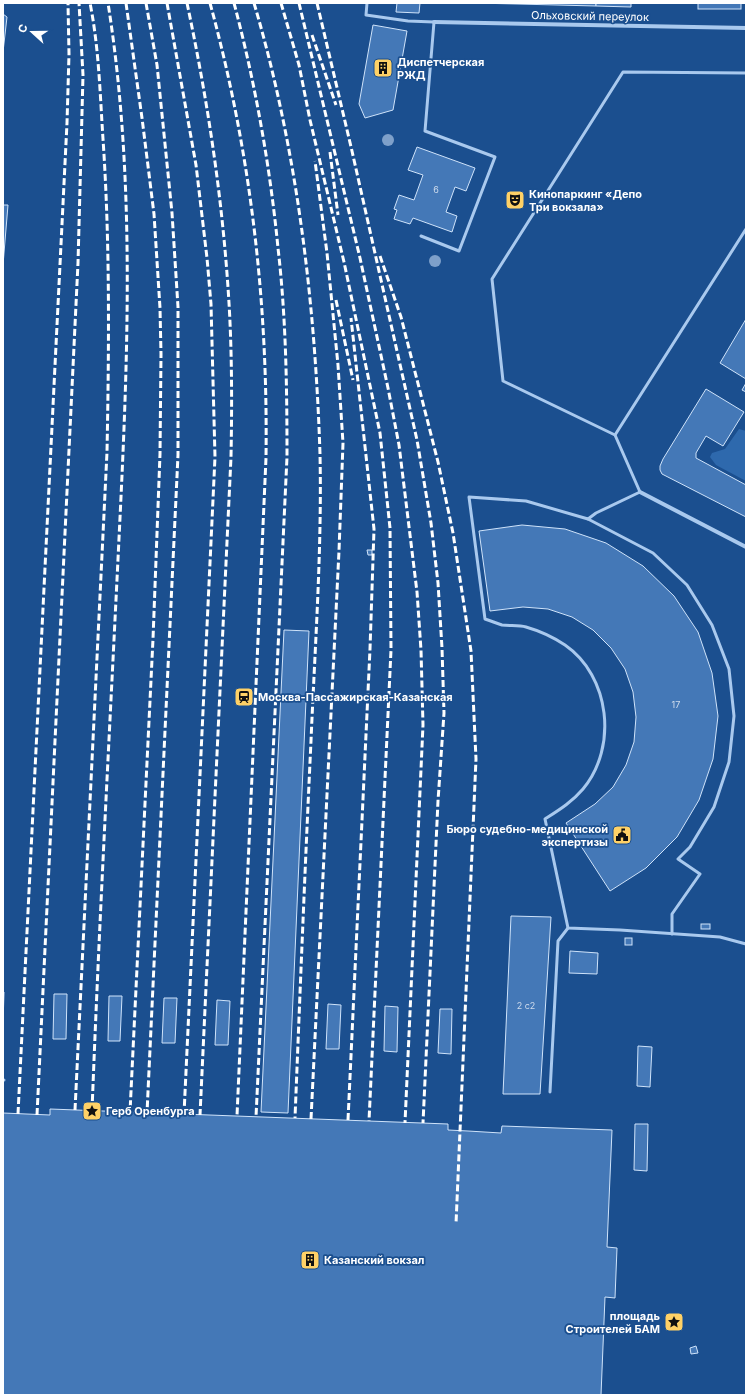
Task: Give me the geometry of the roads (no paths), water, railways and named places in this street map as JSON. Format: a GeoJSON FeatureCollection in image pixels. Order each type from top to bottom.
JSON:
{"type":"FeatureCollection","features":[{"type":"Feature","properties":{"kind":"street","name":"Ольховский переулок"},"geometry":{"type":"LineString","coordinates":[[434,22],[746,28]]}},
{"type":"Feature","properties":{"kind":"street"},"geometry":{"type":"LineString","coordinates":[[640,492],[746,547]]}},
{"type":"Feature","properties":{"kind":"lane"},"geometry":{"type":"LineString","coordinates":[[367,3],[366,15],[408,21],[434,22],[425,131],[495,157],[459,251],[420,236]]}},
{"type":"Feature","properties":{"kind":"lane"},"geometry":{"type":"LineString","coordinates":[[588,519],[596,513],[640,492],[615,435],[503,381],[492,279],[624,72],[746,72]]}},
{"type":"Feature","properties":{"kind":"lane"},"geometry":{"type":"LineString","coordinates":[[615,435],[746,229]]}},
{"type":"Feature","properties":{"kind":"lane"},"geometry":{"type":"LineString","coordinates":[[550,1092],[558,941],[568,928],[545,819],[568,804],[584,788],[596,769],[603,747],[605,725],[602,702],[595,681],[582,662],[566,646],[547,634],[525,627],[503,625],[485,619],[468,497],[526,501],[588,519],[653,553],[687,585],[712,625],[728,669],[734,716],[729,762],[714,807],[690,847],[678,859],[700,874],[672,914],[672,934]]}},
{"type":"Feature","properties":{"kind":"lane"},"geometry":{"type":"LineString","coordinates":[[568,928],[720,937],[746,944]]}},
{"type":"Feature","properties":{"kind":"railway"},"geometry":{"type":"LineString","coordinates":[[18,1114],[67,123],[69,54],[68,3]]}},
{"type":"Feature","properties":{"kind":"railway"},"geometry":{"type":"LineString","coordinates":[[37,1115],[78,263],[83,75],[79,3]]}},
{"type":"Feature","properties":{"kind":"railway"},"geometry":{"type":"LineString","coordinates":[[75,1110],[108,413],[107,217],[100,88],[90,3]]}},
{"type":"Feature","properties":{"kind":"railway"},"geometry":{"type":"LineString","coordinates":[[92,1111],[124,420],[127,281],[123,141],[117,72],[108,3]]}},
{"type":"Feature","properties":{"kind":"railway"},"geometry":{"type":"LineString","coordinates":[[126,3],[154,214],[160,308],[161,354],[160,454],[153,639],[130,1112]]}},
{"type":"Feature","properties":{"kind":"railway"},"geometry":{"type":"LineString","coordinates":[[146,3],[157,65],[172,213],[178,307],[178,455],[147,1113]]}},
{"type":"Feature","properties":{"kind":"railway"},"geometry":{"type":"LineString","coordinates":[[167,3],[196,165],[207,258],[211,304],[215,457],[184,1114]]}},
{"type":"Feature","properties":{"kind":"railway"},"geometry":{"type":"LineString","coordinates":[[187,3],[202,77],[219,190],[229,303],[232,380],[231,457],[200,1115]]}},
{"type":"Feature","properties":{"kind":"railway"},"geometry":{"type":"LineString","coordinates":[[210,3],[224,59],[246,172],[260,285],[266,400],[266,458],[237,1116]]}},
{"type":"Feature","properties":{"kind":"railway"},"geometry":{"type":"LineString","coordinates":[[234,3],[249,63],[271,186],[281,274],[286,378],[287,457],[256,1117]]}},
{"type":"Feature","properties":{"kind":"railway"},"geometry":{"type":"LineString","coordinates":[[254,3],[282,114],[301,226],[314,340],[320,454],[318,597],[295,1118]]}},
{"type":"Feature","properties":{"kind":"railway"},"geometry":{"type":"LineString","coordinates":[[281,3],[299,65],[310,120],[344,262],[380,433],[390,528],[391,650],[369,1121]]}},
{"type":"Feature","properties":{"kind":"railway"},"geometry":{"type":"LineString","coordinates":[[299,3],[360,258],[388,388],[399,445],[417,592],[421,650],[423,725],[405,1123]]}},
{"type":"Feature","properties":{"kind":"railway"},"geometry":{"type":"LineString","coordinates":[[317,3],[417,440],[431,523],[438,583],[444,713],[438,801],[423,1123]]}},
{"type":"Feature","properties":{"kind":"railway"},"geometry":{"type":"LineString","coordinates":[[312,35],[336,105]]}},
{"type":"Feature","properties":{"kind":"railway"},"geometry":{"type":"LineString","coordinates":[[330,152],[338,215]]}},
{"type":"Feature","properties":{"kind":"railway"},"geometry":{"type":"LineString","coordinates":[[311,1119],[343,443],[338,365],[327,253],[315,161]]}},
{"type":"Feature","properties":{"kind":"railway"},"geometry":{"type":"LineString","coordinates":[[380,256],[401,317],[438,462],[453,533],[471,651],[476,759],[456,1224]]}},
{"type":"Feature","properties":{"kind":"railway"},"geometry":{"type":"LineString","coordinates":[[336,300],[353,380]]}},
{"type":"Feature","properties":{"kind":"railway"},"geometry":{"type":"LineString","coordinates":[[348,1120],[370,649],[374,529],[351,318]]}},
{"type":"Feature","properties":{"kind":"place","name":"Диспетчерская РЖД"},"geometry":{"type":"Point","coordinates":[383,68]}},
{"type":"Feature","properties":{"kind":"place","name":"Кинопаркинг «Депо Три вокзала»"},"geometry":{"type":"Point","coordinates":[515,200]}},
{"type":"Feature","properties":{"kind":"place","name":"Москва-Пассажирская-Казанская"},"geometry":{"type":"Point","coordinates":[244,697]}},
{"type":"Feature","properties":{"kind":"place","name":"Бюро судебно-медицинской экспертизы"},"geometry":{"type":"Point","coordinates":[622,835]}},
{"type":"Feature","properties":{"kind":"place","name":"Герб Оренбурга"},"geometry":{"type":"Point","coordinates":[92,1111]}},
{"type":"Feature","properties":{"kind":"place","name":"Казанский вокзал"},"geometry":{"type":"Point","coordinates":[310,1260]}},
{"type":"Feature","properties":{"kind":"place","name":"площадь Строителей БАМ"},"geometry":{"type":"Point","coordinates":[674,1322]}}]}
